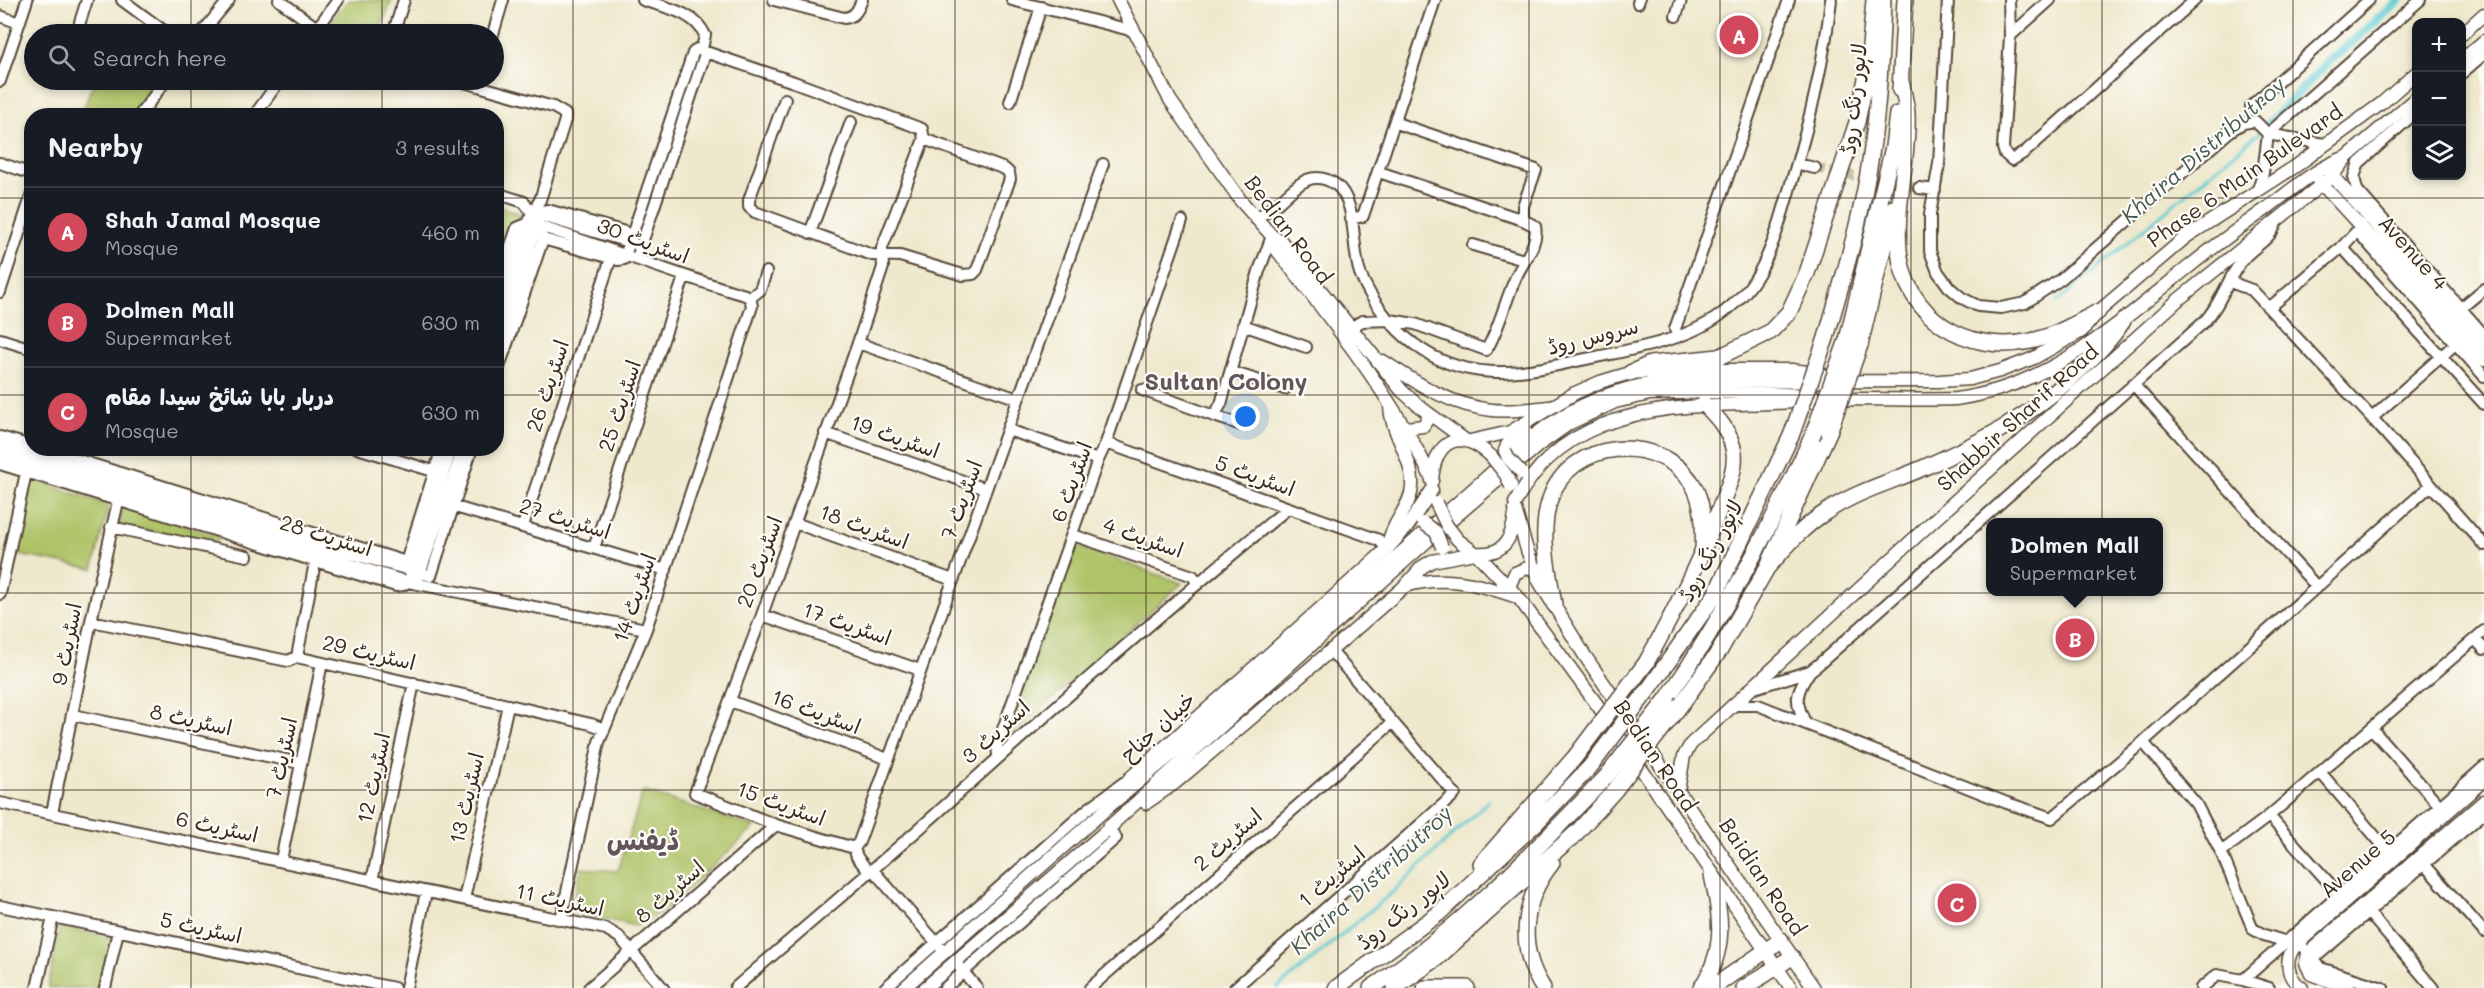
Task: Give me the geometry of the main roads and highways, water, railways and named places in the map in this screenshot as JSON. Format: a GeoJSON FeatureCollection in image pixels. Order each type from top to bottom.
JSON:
{"type":"FeatureCollection","features":[{"type":"Feature","properties":{"kind":"highway"},"geometry":{"type":"LineString","coordinates":[[1629,373],[1650,364],[1719,357],[1758,340],[1780,323],[1796,300],[1857,122],[1866,80],[1874,0]]}},
{"type":"Feature","properties":{"kind":"highway","name":"لاہور رنگ روڈ"},"geometry":{"type":"LineString","coordinates":[[1336,988],[1418,930],[1454,900],[1535,824],[1590,767],[1715,595],[1791,436],[1826,338],[1857,222],[1871,156],[1878,101],[1883,0]]}},
{"type":"Feature","properties":{"kind":"highway","name":"لاہور رنگ روڈ"},"geometry":{"type":"LineString","coordinates":[[1371,988],[1406,963],[1485,898],[1606,777],[1667,699],[1728,605],[1753,560],[1812,437],[1853,343],[1893,147],[1901,81],[1905,0]]}},
{"type":"Feature","properties":{"kind":"highway"},"geometry":{"type":"LineString","coordinates":[[1901,81],[1907,112],[1898,238],[1904,276],[1913,297],[1922,309],[1941,326],[1970,340],[1999,344],[2018,344],[2062,331],[2098,312]]}},
{"type":"Feature","properties":{"kind":"highway"},"geometry":{"type":"LineString","coordinates":[[1543,988],[1535,975],[1526,946],[1525,933],[1529,905],[1542,875],[1615,790],[1683,702],[1720,650],[1767,568],[1828,432],[1901,185]]}},
{"type":"Feature","properties":{"kind":"highway"},"geometry":{"type":"LineString","coordinates":[[1767,568],[1807,525],[1843,501],[1923,468],[2000,432],[2065,385],[2113,338],[2123,321]]}},
{"type":"Feature","properties":{"kind":"highway"},"geometry":{"type":"LineString","coordinates":[[1974,444],[2069,371],[2099,338]]}},
{"type":"Feature","properties":{"kind":"highway"},"geometry":{"type":"LineString","coordinates":[[1454,900],[1486,857],[1575,757],[1646,663],[1675,610],[1703,550],[1728,487],[1734,456],[1731,441],[1723,424],[1704,404]]}},
{"type":"Feature","properties":{"kind":"highway"},"geometry":{"type":"LineString","coordinates":[[1554,604],[1545,549],[1546,511],[1553,490],[1560,481],[1577,463],[1591,455],[1604,451],[1635,449],[1658,455],[1675,465],[1693,484],[1698,498],[1704,528],[1703,550]]}},
{"type":"Feature","properties":{"kind":"highway"},"geometry":{"type":"LineString","coordinates":[[1395,988],[1436,959],[1577,832]]}},
{"type":"Feature","properties":{"kind":"highway"},"geometry":{"type":"LineString","coordinates":[[1701,988],[1715,964],[1721,937],[1720,915],[1712,875]]}},
{"type":"Feature","properties":{"kind":"highway"},"geometry":{"type":"LineString","coordinates":[[1712,988],[1781,940]]}},
{"type":"Feature","properties":{"kind":"highway"},"geometry":{"type":"LineString","coordinates":[[1744,988],[1792,957]]}},
{"type":"Feature","properties":{"kind":"highway"},"geometry":{"type":"LineString","coordinates":[[1425,988],[1467,988]]}},
{"type":"Feature","properties":{"kind":"main road","name":"Bedian Road"},"geometry":{"type":"LineString","coordinates":[[1118,0],[1170,100],[1256,219],[1272,236],[1273,245],[1346,331],[1406,428],[1432,485]]}},
{"type":"Feature","properties":{"kind":"main road"},"geometry":{"type":"LineString","coordinates":[[2466,30],[2484,14]]}},
{"type":"Feature","properties":{"kind":"main road"},"geometry":{"type":"LineString","coordinates":[[2466,56],[2484,40]]}},
{"type":"Feature","properties":{"kind":"main road","name":"Phase 6 Main Bulevard"},"geometry":{"type":"LineString","coordinates":[[1867,380],[1955,380],[2000,371],[2054,348],[2082,331],[2098,312],[2186,237],[2296,166],[2382,103],[2412,77]]}},
{"type":"Feature","properties":{"kind":"main road","name":"Shabbir Sharif Road"},"geometry":{"type":"LineString","coordinates":[[1678,791],[1684,756],[1691,744],[1932,521],[2178,300],[2331,176],[2347,157],[2412,101]]}},
{"type":"Feature","properties":{"kind":"main road"},"geometry":{"type":"LineString","coordinates":[[1108,828],[1175,783],[1405,586],[1416,572],[1432,561],[1494,552],[1505,546],[1513,528],[1515,506],[1529,477],[1548,458],[1599,426],[1628,415],[1704,404],[1858,399],[1927,400],[1973,397],[2049,370],[2099,338],[2220,242],[2322,166],[2347,157],[2344,199]]}},
{"type":"Feature","properties":{"kind":"main road"},"geometry":{"type":"LineString","coordinates":[[2322,166],[2331,176],[2344,199]]}},
{"type":"Feature","properties":{"kind":"main road","name":"Avenue 4"},"geometry":{"type":"LineString","coordinates":[[2312,174],[2321,184],[2344,199],[2458,311],[2484,346]]}},
{"type":"Feature","properties":{"kind":"main road"},"geometry":{"type":"LineString","coordinates":[[2301,200],[2344,199]]}},
{"type":"Feature","properties":{"kind":"main road","name":"Avenue 4"},"geometry":{"type":"LineString","coordinates":[[2344,199],[2358,228],[2459,340],[2484,360]]}},
{"type":"Feature","properties":{"kind":"main road"},"geometry":{"type":"LineString","coordinates":[[1346,331],[1372,354],[1402,391],[1430,414],[1491,456],[1499,465],[1511,486],[1532,566],[1554,604]]}},
{"type":"Feature","properties":{"kind":"main road"},"geometry":{"type":"LineString","coordinates":[[1372,354],[1428,389],[1475,408],[1510,410],[1551,407]]}},
{"type":"Feature","properties":{"kind":"main road"},"geometry":{"type":"LineString","coordinates":[[1476,553],[1458,540],[1442,519],[1432,485],[1434,462],[1440,451],[1455,440],[1468,440],[1510,432],[1589,387],[1629,373],[1672,370],[1792,370],[1867,380]]}},
{"type":"Feature","properties":{"kind":"main road"},"geometry":{"type":"LineString","coordinates":[[1106,809],[1195,735],[1532,437],[1572,410],[1619,390],[1662,382],[1867,380]]}},
{"type":"Feature","properties":{"kind":"main road"},"geometry":{"type":"LineString","coordinates":[[925,988],[1108,828],[1426,542],[1540,444],[1582,416],[1615,402],[1664,393],[1792,393],[1858,399]]}},
{"type":"Feature","properties":{"kind":"main road"},"geometry":{"type":"LineString","coordinates":[[1390,405],[1391,417],[1410,466],[1412,485],[1409,500],[1393,529],[1389,547],[1399,544],[1416,525],[1423,523],[1436,532],[1442,548],[1433,555],[1432,561]]}},
{"type":"Feature","properties":{"kind":"main road"},"geometry":{"type":"LineString","coordinates":[[1406,428],[1423,426],[1430,414]]}},
{"type":"Feature","properties":{"kind":"main road"},"geometry":{"type":"LineString","coordinates":[[1538,415],[1532,426],[1507,445],[1505,451],[1508,458],[1522,473],[1527,473],[1546,454],[1567,439],[1574,440]]}},
{"type":"Feature","properties":{"kind":"main road","name":"خیبان جناح"},"geometry":{"type":"LineString","coordinates":[[904,988],[940,948],[1106,809],[1130,778],[1389,547],[1408,526],[1432,485]]}},
{"type":"Feature","properties":{"kind":"main road","name":"Bedian Road"},"geometry":{"type":"LineString","coordinates":[[1476,553],[1513,592],[1601,710],[1791,988]]}},
{"type":"Feature","properties":{"kind":"main road"},"geometry":{"type":"LineString","coordinates":[[1405,586],[1435,580],[1465,581],[1513,592],[1511,579],[1515,573],[1532,566]]}},
{"type":"Feature","properties":{"kind":"main road","name":"Bedian Road"},"geometry":{"type":"LineString","coordinates":[[1554,604],[1585,656],[1656,760]]}},
{"type":"Feature","properties":{"kind":"main road","name":"Baidian Road"},"geometry":{"type":"LineString","coordinates":[[1656,760],[1814,988]]}},
{"type":"Feature","properties":{"kind":"main road","name":"Avenue 5"},"geometry":{"type":"LineString","coordinates":[[2302,988],[2293,980],[2288,969],[2290,943],[2390,855],[2484,780]]}},
{"type":"Feature","properties":{"kind":"main road","name":"Avenue 5"},"geometry":{"type":"LineString","coordinates":[[2349,988],[2311,974],[2306,960],[2312,949],[2484,801]]}},
{"type":"Feature","properties":{"kind":"waterway","name":"Khaira Distributroy"},"geometry":{"type":"LineString","coordinates":[[2266,127],[2324,66],[2400,0]]}},
{"type":"Feature","properties":{"kind":"waterway","name":"Khaira Distributroy"},"geometry":{"type":"LineString","coordinates":[[2057,302],[2262,130]]}},
{"type":"Feature","properties":{"kind":"waterway","name":"Khaira Distributroy"},"geometry":{"type":"LineString","coordinates":[[1278,988],[1394,891],[1489,800]]}},
{"type":"Feature","properties":{"kind":"tunnel"},"geometry":{"type":"LineString","coordinates":[[1815,168],[1919,188]]}},
{"type":"Feature","properties":{"kind":"place","name":"Shah Jamal Mosque"},"geometry":{"type":"Point","coordinates":[1739,35]}},
{"type":"Feature","properties":{"kind":"place","name":"Dolmen Mall"},"geometry":{"type":"Point","coordinates":[2075,638]}},
{"type":"Feature","properties":{"kind":"place","name":"دربار بابا شائخ سیدا مقام"},"geometry":{"type":"Point","coordinates":[1957,903]}},
{"type":"Feature","properties":{"kind":"district","name":"Sultan Colony"},"geometry":{"type":"Point","coordinates":[1226,382]}},
{"type":"Feature","properties":{"kind":"district","name":"ڈیفنس"},"geometry":{"type":"Point","coordinates":[643,841]}}]}
